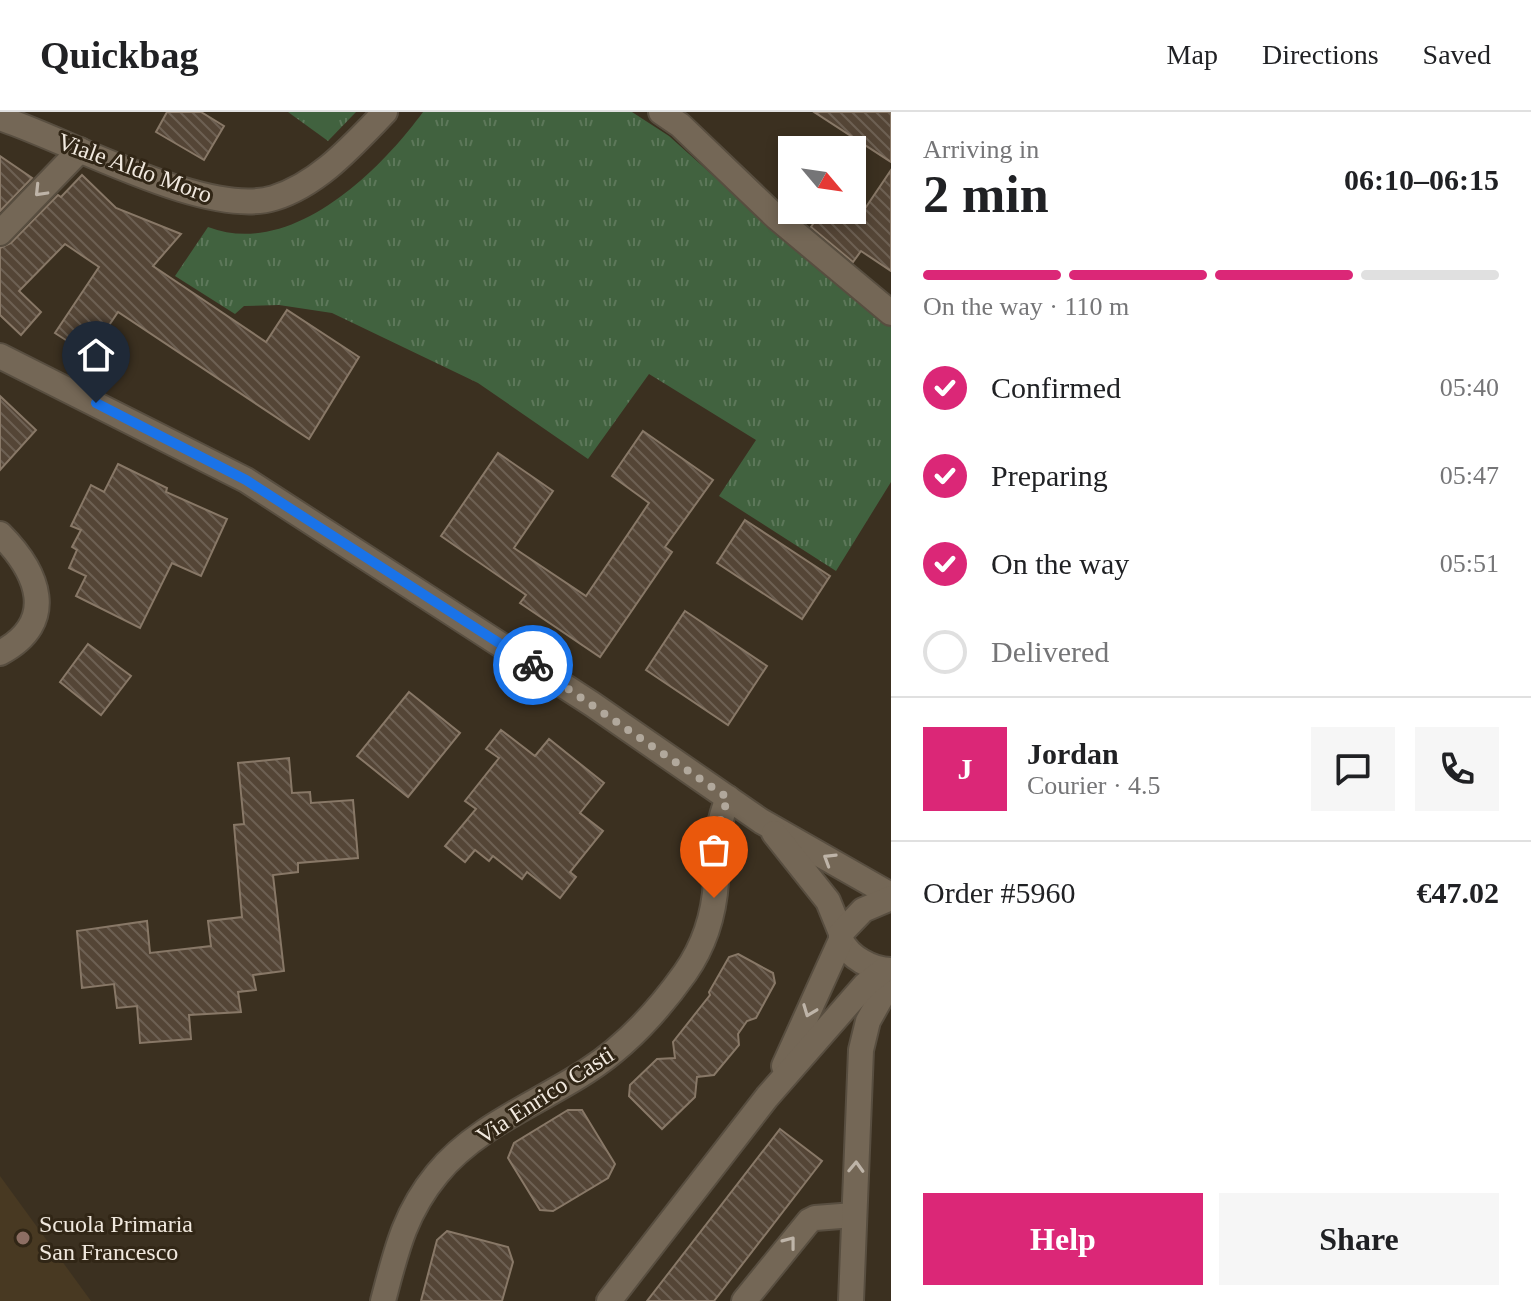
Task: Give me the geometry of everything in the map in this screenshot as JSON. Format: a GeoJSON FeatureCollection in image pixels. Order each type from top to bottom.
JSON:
{"type":"FeatureCollection","features":[{"type":"Feature","properties":{"kind":"street","name":"Viale Aldo Moro"},"geometry":{"type":"LineString","coordinates":[[0,118],[203,196],[242,203],[275,198],[316,176],[385,112]]}},
{"type":"Feature","properties":{"kind":"street"},"geometry":{"type":"LineString","coordinates":[[661,112],[680,125],[776,217],[891,313]]}},
{"type":"Feature","properties":{"kind":"street"},"geometry":{"type":"LineString","coordinates":[[0,233],[80,150]]}},
{"type":"Feature","properties":{"kind":"street"},"geometry":{"type":"LineString","coordinates":[[0,356],[186,448],[273,496],[592,704],[767,824],[891,896]]}},
{"type":"Feature","properties":{"kind":"street"},"geometry":{"type":"LineString","coordinates":[[0,534],[28,567],[36,589],[38,607],[28,631],[0,653]]}},
{"type":"Feature","properties":{"kind":"street","name":"Via Enrico Casti"},"geometry":{"type":"LineString","coordinates":[[383,1301],[399,1237],[413,1209],[438,1173],[467,1145],[614,1051],[649,1017],[686,971],[704,939],[711,912],[716,882],[717,830],[728,798]]}},
{"type":"Feature","properties":{"kind":"street"},"geometry":{"type":"LineString","coordinates":[[767,824],[828,901],[844,946],[858,958],[889,973]]}},
{"type":"Feature","properties":{"kind":"street"},"geometry":{"type":"LineString","coordinates":[[767,1097],[794,1046],[841,936],[863,910],[891,896]]}},
{"type":"Feature","properties":{"kind":"street"},"geometry":{"type":"LineString","coordinates":[[609,1301],[767,1097],[865,985],[889,973]]}},
{"type":"Feature","properties":{"kind":"street"},"geometry":{"type":"LineString","coordinates":[[851,1301],[861,1050],[868,1021],[889,973]]}},
{"type":"Feature","properties":{"kind":"street"},"geometry":{"type":"LineString","coordinates":[[744,1301],[809,1221],[854,1215]]}},
{"type":"Feature","properties":{"kind":"shaded area","name":"Scuola Primaria San Francesco"},"geometry":{"type":"Polygon","coordinates":[[[0,1176],[91,1301],[0,1301],[0,1176]]]}},
{"type":"Feature","properties":{"kind":"green space"},"geometry":{"type":"Polygon","coordinates":[[[288,112],[356,112],[328,141],[288,112]]]}},
{"type":"Feature","properties":{"kind":"green space"},"geometry":{"type":"Polygon","coordinates":[[[423,112],[632,112],[669,136],[776,232],[891,324],[891,482],[836,571],[719,496],[756,440],[649,374],[588,459],[478,383],[332,313],[279,305],[244,306],[235,314],[175,276],[208,227],[239,234],[270,231],[301,220],[330,204],[383,160],[423,112]]]}},
{"type":"Feature","properties":{"kind":"building"},"geometry":{"type":"Polygon","coordinates":[[[167,112],[201,112],[224,126],[204,160],[156,132],[167,112]]]}},
{"type":"Feature","properties":{"kind":"building"},"geometry":{"type":"Polygon","coordinates":[[[814,112],[891,112],[891,162],[866,146],[866,136],[851,136],[814,112]]]}},
{"type":"Feature","properties":{"kind":"building"},"geometry":{"type":"Polygon","coordinates":[[[0,156],[32,178],[0,211],[0,156]]]}},
{"type":"Feature","properties":{"kind":"building"},"geometry":{"type":"Polygon","coordinates":[[[891,170],[891,271],[861,251],[853,262],[811,227],[813,224],[866,224],[866,207],[891,170]]]}},
{"type":"Feature","properties":{"kind":"building"},"geometry":{"type":"Polygon","coordinates":[[[82,175],[116,208],[181,234],[153,266],[266,342],[287,310],[359,357],[309,439],[118,312],[89,355],[55,333],[99,267],[65,244],[19,291],[41,312],[21,335],[0,315],[0,248],[11,243],[82,175]]]}},
{"type":"Feature","properties":{"kind":"building"},"geometry":{"type":"Polygon","coordinates":[[[0,396],[36,430],[0,470],[0,396]]]}},
{"type":"Feature","properties":{"kind":"building"},"geometry":{"type":"Polygon","coordinates":[[[643,431],[713,480],[665,547],[672,552],[600,657],[520,603],[526,595],[441,536],[498,453],[553,491],[514,548],[586,596],[649,503],[612,476],[643,431]]]}},
{"type":"Feature","properties":{"kind":"building"},"geometry":{"type":"Polygon","coordinates":[[[118,464],[167,488],[166,492],[227,519],[201,576],[172,563],[140,628],[76,596],[86,576],[69,568],[77,550],[72,547],[81,530],[71,526],[91,485],[104,492],[118,464]]]}},
{"type":"Feature","properties":{"kind":"building"},"geometry":{"type":"Polygon","coordinates":[[[745,520],[830,576],[802,619],[717,563],[745,520]]]}},
{"type":"Feature","properties":{"kind":"building"},"geometry":{"type":"Polygon","coordinates":[[[685,611],[767,666],[728,725],[646,670],[685,611]]]}},
{"type":"Feature","properties":{"kind":"building"},"geometry":{"type":"Polygon","coordinates":[[[88,644],[131,676],[101,715],[60,682],[88,644]]]}},
{"type":"Feature","properties":{"kind":"building"},"geometry":{"type":"Polygon","coordinates":[[[409,692],[460,733],[408,797],[357,756],[409,692]]]}},
{"type":"Feature","properties":{"kind":"building"},"geometry":{"type":"Polygon","coordinates":[[[501,730],[535,756],[549,739],[604,783],[580,813],[603,831],[570,872],[576,877],[560,898],[527,872],[522,879],[493,856],[489,861],[475,850],[465,862],[445,846],[476,809],[465,801],[499,758],[486,749],[501,730]]]}},
{"type":"Feature","properties":{"kind":"building"},"geometry":{"type":"Polygon","coordinates":[[[289,758],[292,793],[310,792],[311,803],[353,800],[358,858],[298,863],[298,872],[273,875],[284,971],[253,975],[256,990],[238,992],[241,1012],[189,1015],[191,1039],[140,1043],[137,1006],[117,1008],[114,984],[82,988],[77,931],[147,921],[150,953],[211,946],[208,921],[242,917],[234,825],[244,824],[238,763],[289,758]]]}},
{"type":"Feature","properties":{"kind":"building"},"geometry":{"type":"Polygon","coordinates":[[[738,954],[773,973],[775,983],[756,1018],[747,1021],[738,1034],[739,1045],[714,1075],[697,1077],[695,1097],[662,1129],[629,1096],[630,1085],[657,1059],[675,1058],[673,1042],[710,995],[729,957],[738,954]]]}},
{"type":"Feature","properties":{"kind":"building"},"geometry":{"type":"Polygon","coordinates":[[[568,1110],[582,1110],[615,1164],[608,1178],[553,1211],[540,1210],[508,1158],[514,1143],[568,1110]]]}},
{"type":"Feature","properties":{"kind":"building"},"geometry":{"type":"Polygon","coordinates":[[[780,1129],[822,1161],[714,1301],[647,1301],[780,1129]]]}},
{"type":"Feature","properties":{"kind":"building"},"geometry":{"type":"Polygon","coordinates":[[[447,1231],[508,1247],[513,1262],[502,1301],[421,1301],[437,1240],[447,1231]]]}},
{"type":"Feature","properties":{"kind":"way so far"},"geometry":{"type":"LineString","coordinates":[[533,665],[728,798],[717,830],[714,898]]}},
{"type":"Feature","properties":{"kind":"place","name":"Scuola Primaria San Francesco"},"geometry":{"type":"Point","coordinates":[23,1238]}},
{"type":"Feature","properties":{"kind":"route"},"geometry":{"type":"LineString","coordinates":[[96,403],[246,480],[533,665]]}}]}
